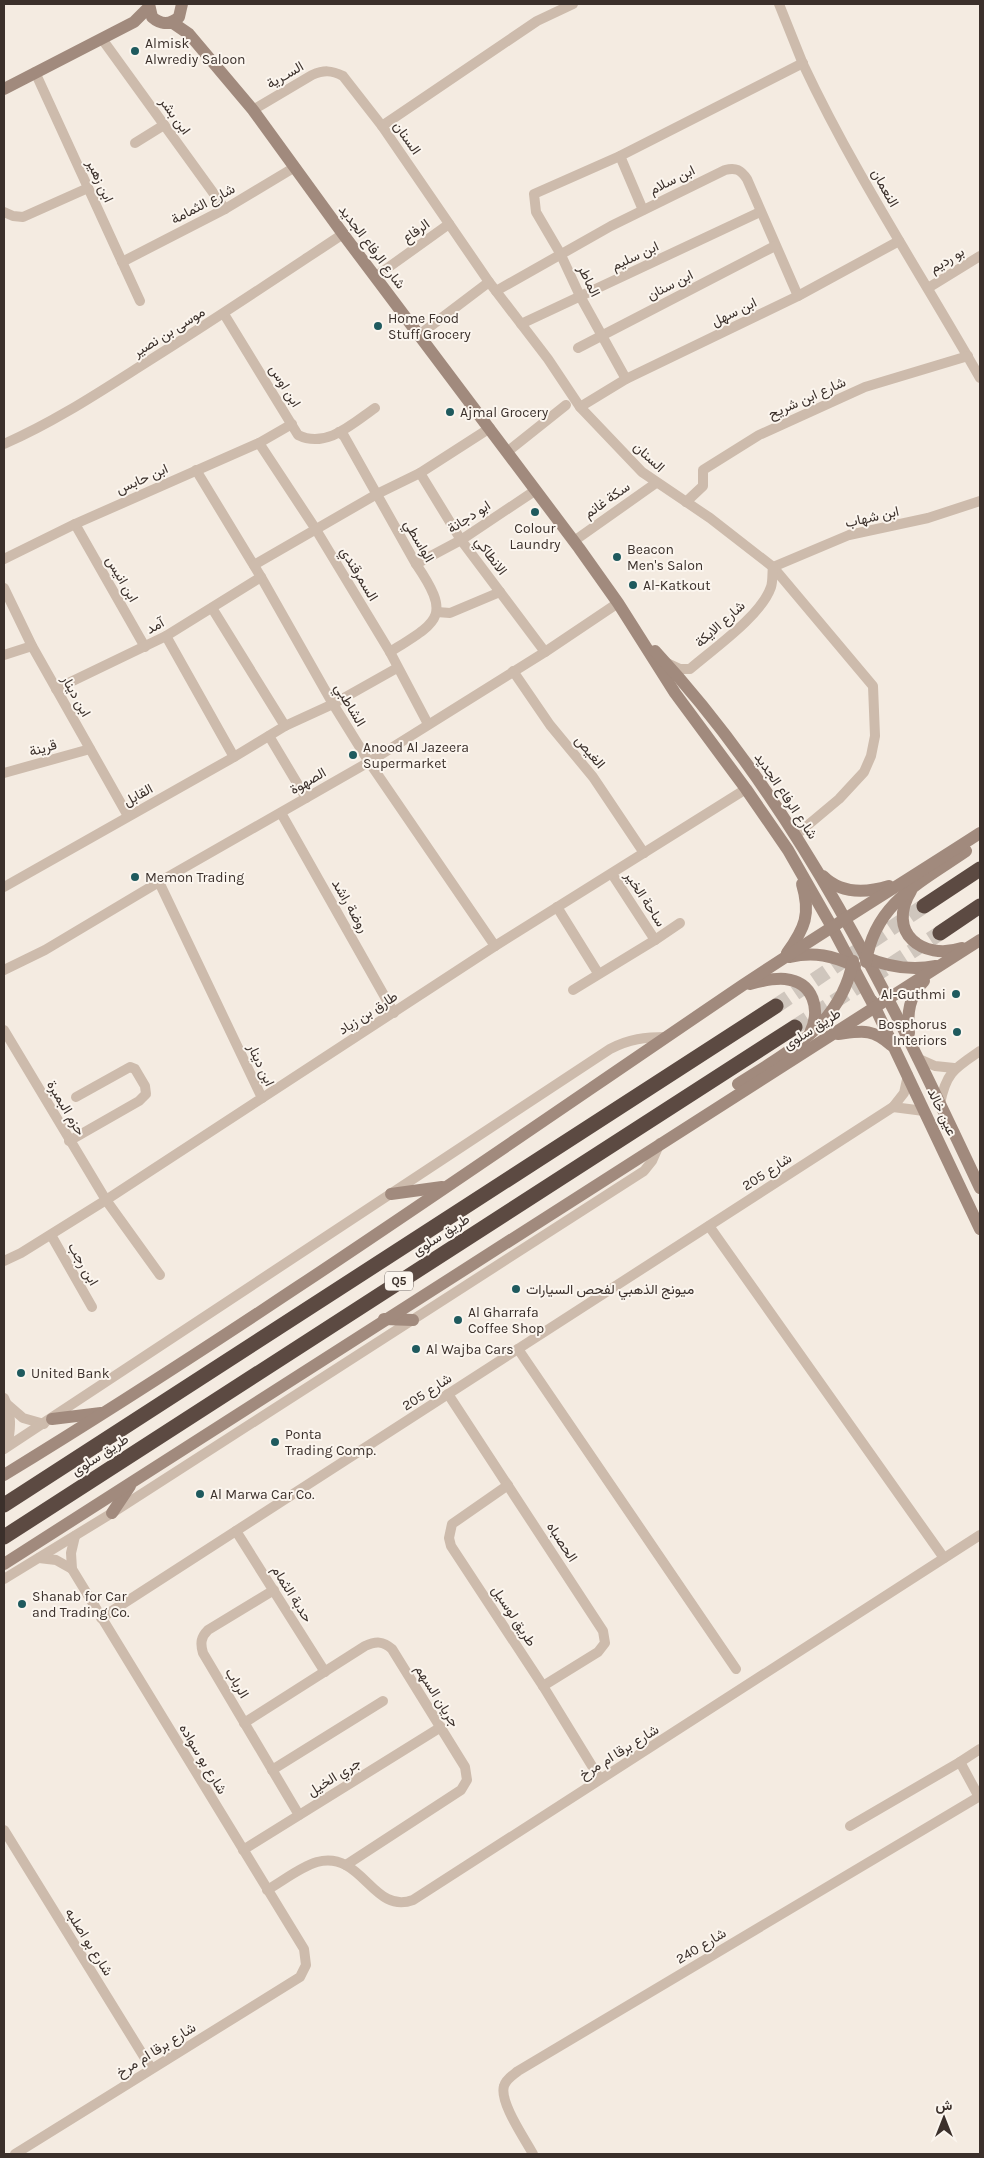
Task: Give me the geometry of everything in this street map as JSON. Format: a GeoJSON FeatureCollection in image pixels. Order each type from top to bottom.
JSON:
{"type":"FeatureCollection","features":[{"type":"Feature","properties":{"kind":"highway"},"geometry":{"type":"LineString","coordinates":[[924,906],[980,869]]}},
{"type":"Feature","properties":{"kind":"highway"},"geometry":{"type":"LineString","coordinates":[[940,932],[980,906]]}},
{"type":"Feature","properties":{"kind":"highway","name":"طريق سلوى"},"geometry":{"type":"LineString","coordinates":[[4,1505],[776,1006]]}},
{"type":"Feature","properties":{"kind":"highway","name":"طريق سلوى"},"geometry":{"type":"LineString","coordinates":[[4,1537],[195,1412],[795,1027]]}},
{"type":"Feature","properties":{"kind":"main road"},"geometry":{"type":"LineString","coordinates":[[4,89],[134,22],[149,5]]}},
{"type":"Feature","properties":{"kind":"main road"},"geometry":{"type":"LineString","coordinates":[[149,5],[152,17],[163,23]]}},
{"type":"Feature","properties":{"kind":"main road"},"geometry":{"type":"LineString","coordinates":[[134,22],[152,21],[163,23],[175,20],[183,7]]}},
{"type":"Feature","properties":{"kind":"main road","name":"شارع الرفاع الجديد"},"geometry":{"type":"LineString","coordinates":[[183,7],[189,34]]}},
{"type":"Feature","properties":{"kind":"main road","name":"شارع الرفاع الجديد"},"geometry":{"type":"LineString","coordinates":[[163,23],[173,23],[189,34],[253,110],[375,277],[574,541],[618,603],[675,692],[746,789],[795,862],[832,927],[853,959],[875,1008]]}},
{"type":"Feature","properties":{"kind":"main road","name":"شارع الرفاع الجديد"},"geometry":{"type":"LineString","coordinates":[[633,627],[689,689],[759,780],[796,836],[845,918],[889,999]]}},
{"type":"Feature","properties":{"kind":"main road"},"geometry":{"type":"LineString","coordinates":[[4,1475],[106,1413],[278,1301],[742,986],[901,882],[977,835]]}},
{"type":"Feature","properties":{"kind":"main road"},"geometry":{"type":"LineString","coordinates":[[875,1008],[865,973],[866,958],[874,933],[886,912],[914,887],[966,851],[977,835]]}},
{"type":"Feature","properties":{"kind":"main road"},"geometry":{"type":"LineString","coordinates":[[783,959],[798,938],[805,922],[807,911],[806,897],[795,862]]}},
{"type":"Feature","properties":{"kind":"main road"},"geometry":{"type":"LineString","coordinates":[[816,870],[834,885],[853,891],[867,891],[901,882]]}},
{"type":"Feature","properties":{"kind":"main road"},"geometry":{"type":"LineString","coordinates":[[914,887],[907,898],[903,910],[903,923],[908,935],[917,945],[930,951],[945,952],[977,942]]}},
{"type":"Feature","properties":{"kind":"main road"},"geometry":{"type":"LineString","coordinates":[[660,1143],[693,1114],[787,1052],[809,1035],[833,1011],[842,996],[853,959],[845,918]]}},
{"type":"Feature","properties":{"kind":"main road","name":"طريق سلوى"},"geometry":{"type":"LineString","coordinates":[[4,1564],[384,1319],[977,942]]}},
{"type":"Feature","properties":{"kind":"main road"},"geometry":{"type":"LineString","coordinates":[[783,959],[806,954],[818,954],[853,959],[866,958],[891,967],[917,969],[941,966]]}},
{"type":"Feature","properties":{"kind":"main road"},"geometry":{"type":"LineString","coordinates":[[853,959],[889,999]]}},
{"type":"Feature","properties":{"kind":"main road"},"geometry":{"type":"LineString","coordinates":[[909,1039],[908,1018],[913,994],[941,966]]}},
{"type":"Feature","properties":{"kind":"main road"},"geometry":{"type":"LineString","coordinates":[[742,986],[777,979],[793,981],[806,987],[816,1007],[816,1017],[809,1035]]}},
{"type":"Feature","properties":{"kind":"main road","name":"عين خالد"},"geometry":{"type":"LineString","coordinates":[[889,999],[980,1188]]}},
{"type":"Feature","properties":{"kind":"main road","name":"عين خالد"},"geometry":{"type":"LineString","coordinates":[[875,1008],[980,1229]]}},
{"type":"Feature","properties":{"kind":"main road"},"geometry":{"type":"LineString","coordinates":[[834,1034],[860,1031],[871,1032],[881,1036],[893,1046]]}},
{"type":"Feature","properties":{"kind":"main road"},"geometry":{"type":"LineString","coordinates":[[391,1194],[447,1186]]}},
{"type":"Feature","properties":{"kind":"main road"},"geometry":{"type":"LineString","coordinates":[[384,1319],[413,1320]]}},
{"type":"Feature","properties":{"kind":"main road"},"geometry":{"type":"LineString","coordinates":[[48,1421],[106,1413]]}},
{"type":"Feature","properties":{"kind":"main road"},"geometry":{"type":"LineString","coordinates":[[112,1514],[133,1481]]}},
{"type":"Feature","properties":{"kind":"street"},"geometry":{"type":"LineString","coordinates":[[382,126],[537,21],[573,4]]}},
{"type":"Feature","properties":{"kind":"street","name":"النعمان"},"geometry":{"type":"LineString","coordinates":[[779,4],[803,63],[848,150],[980,378]]}},
{"type":"Feature","properties":{"kind":"street","name":"ابن بشر"},"geometry":{"type":"LineString","coordinates":[[102,39],[225,209]]}},
{"type":"Feature","properties":{"kind":"street"},"geometry":{"type":"LineString","coordinates":[[643,210],[620,156],[803,63]]}},
{"type":"Feature","properties":{"kind":"street","name":"السـرية"},"geometry":{"type":"LineString","coordinates":[[253,110],[312,75],[322,71],[334,71]]}},
{"type":"Feature","properties":{"kind":"street","name":"السنان"},"geometry":{"type":"LineString","coordinates":[[334,71],[343,76],[382,126],[492,286],[580,407],[642,472],[740,540],[772,567],[873,686],[875,736],[871,756],[864,772],[839,799],[796,836]]}},
{"type":"Feature","properties":{"kind":"street","name":"ابن زهير"},"geometry":{"type":"LineString","coordinates":[[35,72],[140,301]]}},
{"type":"Feature","properties":{"kind":"street"},"geometry":{"type":"LineString","coordinates":[[135,143],[164,125]]}},
{"type":"Feature","properties":{"kind":"street","name":"الماطر"},"geometry":{"type":"LineString","coordinates":[[620,156],[534,194],[536,212],[560,253],[580,296],[626,379]]}},
{"type":"Feature","properties":{"kind":"street","name":"شارع الثمامة"},"geometry":{"type":"LineString","coordinates":[[122,262],[225,209],[295,167]]}},
{"type":"Feature","properties":{"kind":"street","name":"ابن سلام"},"geometry":{"type":"LineString","coordinates":[[419,335],[492,286],[725,170],[734,168],[742,171],[747,180],[798,296]]}},
{"type":"Feature","properties":{"kind":"street"},"geometry":{"type":"LineString","coordinates":[[4,212],[13,216],[23,217],[88,188]]}},
{"type":"Feature","properties":{"kind":"street","name":"ابن سليم"},"geometry":{"type":"LineString","coordinates":[[521,324],[760,212]]}},
{"type":"Feature","properties":{"kind":"street","name":"الرفاع"},"geometry":{"type":"LineString","coordinates":[[375,277],[449,224]]}},
{"type":"Feature","properties":{"kind":"street","name":"موسى بن نصير"},"geometry":{"type":"LineString","coordinates":[[4,444],[45,425],[224,314],[343,234]]}},
{"type":"Feature","properties":{"kind":"street","name":"ابن سهل"},"geometry":{"type":"LineString","coordinates":[[580,407],[626,379],[798,296],[899,241]]}},
{"type":"Feature","properties":{"kind":"street","name":"ابن سنان"},"geometry":{"type":"LineString","coordinates":[[578,348],[775,246]]}},
{"type":"Feature","properties":{"kind":"street","name":"بو رديم"},"geometry":{"type":"LineString","coordinates":[[928,288],[980,256]]}},
{"type":"Feature","properties":{"kind":"street","name":"ابن اوس"},"geometry":{"type":"LineString","coordinates":[[224,314],[298,435],[308,440],[322,440],[339,432]]}},
{"type":"Feature","properties":{"kind":"street","name":"شارع ابن شريح"},"geometry":{"type":"LineString","coordinates":[[686,502],[703,486],[703,470],[759,435],[866,387],[968,356]]}},
{"type":"Feature","properties":{"kind":"street"},"geometry":{"type":"LineString","coordinates":[[507,452],[566,405]]}},
{"type":"Feature","properties":{"kind":"street"},"geometry":{"type":"LineString","coordinates":[[339,432],[375,408]]}},
{"type":"Feature","properties":{"kind":"street","name":"ابن حابس"},"geometry":{"type":"LineString","coordinates":[[4,559],[75,524],[259,443],[292,424]]}},
{"type":"Feature","properties":{"kind":"street"},"geometry":{"type":"LineString","coordinates":[[254,565],[315,528],[377,494],[420,474],[490,428]]}},
{"type":"Feature","properties":{"kind":"street","name":"الواسطي"},"geometry":{"type":"LineString","coordinates":[[339,432],[344,436],[433,592],[438,606],[437,612]]}},
{"type":"Feature","properties":{"kind":"street","name":"السمرقندي"},"geometry":{"type":"LineString","coordinates":[[259,443],[315,528],[390,652],[428,724]]}},
{"type":"Feature","properties":{"kind":"street","name":"الشاطبي"},"geometry":{"type":"LineString","coordinates":[[196,470],[369,762],[495,946]]}},
{"type":"Feature","properties":{"kind":"street","name":"الانطاكي"},"geometry":{"type":"LineString","coordinates":[[420,474],[461,540],[545,652]]}},
{"type":"Feature","properties":{"kind":"street","name":"سكة غانم"},"geometry":{"type":"LineString","coordinates":[[574,541],[656,483]]}},
{"type":"Feature","properties":{"kind":"street","name":"ابو دجانة"},"geometry":{"type":"LineString","coordinates":[[416,564],[461,540],[536,490]]}},
{"type":"Feature","properties":{"kind":"street","name":"ابن شهاب"},"geometry":{"type":"LineString","coordinates":[[772,567],[849,535],[928,518],[980,501]]}},
{"type":"Feature","properties":{"kind":"street","name":"ابن انيس"},"geometry":{"type":"LineString","coordinates":[[75,524],[145,647]]}},
{"type":"Feature","properties":{"kind":"street","name":"شارع الايكة"},"geometry":{"type":"LineString","coordinates":[[690,669],[753,614],[764,602],[771,586],[772,567]]}},
{"type":"Feature","properties":{"kind":"street","name":"آمد"},"geometry":{"type":"LineString","coordinates":[[56,689],[166,636],[261,577]]}},
{"type":"Feature","properties":{"kind":"street","name":"ابن دينار"},"geometry":{"type":"LineString","coordinates":[[4,588],[32,646],[128,816]]}},
{"type":"Feature","properties":{"kind":"street"},"geometry":{"type":"LineString","coordinates":[[390,652],[426,628],[435,618],[437,612],[450,613],[500,592]]}},
{"type":"Feature","properties":{"kind":"street","name":"الصهوة"},"geometry":{"type":"LineString","coordinates":[[4,970],[45,950],[159,882],[369,762],[545,652],[618,603]]}},
{"type":"Feature","properties":{"kind":"street"},"geometry":{"type":"LineString","coordinates":[[212,608],[285,726]]}},
{"type":"Feature","properties":{"kind":"street"},"geometry":{"type":"LineString","coordinates":[[166,636],[234,757]]}},
{"type":"Feature","properties":{"kind":"street"},"geometry":{"type":"LineString","coordinates":[[4,654],[32,646]]}},
{"type":"Feature","properties":{"kind":"street"},"geometry":{"type":"LineString","coordinates":[[666,663],[680,669],[690,669],[689,689]]}},
{"type":"Feature","properties":{"kind":"street","name":"القابل"},"geometry":{"type":"LineString","coordinates":[[4,886],[234,757],[285,726],[333,704],[397,668]]}},
{"type":"Feature","properties":{"kind":"street","name":"الغيص"},"geometry":{"type":"LineString","coordinates":[[513,671],[550,725],[594,777],[644,853]]}},
{"type":"Feature","properties":{"kind":"street"},"geometry":{"type":"LineString","coordinates":[[269,736],[306,798]]}},
{"type":"Feature","properties":{"kind":"street","name":"قرينة"},"geometry":{"type":"LineString","coordinates":[[4,773],[90,749]]}},
{"type":"Feature","properties":{"kind":"street","name":"طارق بن زياد"},"geometry":{"type":"LineString","coordinates":[[4,1261],[21,1253],[106,1200],[495,946],[746,789]]}},
{"type":"Feature","properties":{"kind":"street","name":"روضة راشد"},"geometry":{"type":"LineString","coordinates":[[281,813],[394,1013]]}},
{"type":"Feature","properties":{"kind":"street","name":"ساحة الخير"},"geometry":{"type":"LineString","coordinates":[[612,874],[655,940]]}},
{"type":"Feature","properties":{"kind":"street","name":"ابن دينار"},"geometry":{"type":"LineString","coordinates":[[159,882],[262,1098]]}},
{"type":"Feature","properties":{"kind":"street"},"geometry":{"type":"LineString","coordinates":[[557,907],[598,974]]}},
{"type":"Feature","properties":{"kind":"street","name":"ساحة الخير"},"geometry":{"type":"LineString","coordinates":[[573,990],[680,923]]}},
{"type":"Feature","properties":{"kind":"street","name":"حزم البمبرة"},"geometry":{"type":"LineString","coordinates":[[4,1030],[106,1200],[160,1275]]}},
{"type":"Feature","properties":{"kind":"street"},"geometry":{"type":"LineString","coordinates":[[6,1448],[610,1049],[638,1038],[667,1037]]}},
{"type":"Feature","properties":{"kind":"street"},"geometry":{"type":"LineString","coordinates":[[940,1104],[945,1085],[954,1068],[980,1051]]}},
{"type":"Feature","properties":{"kind":"street"},"geometry":{"type":"LineString","coordinates":[[917,1058],[935,1066],[954,1068]]}},
{"type":"Feature","properties":{"kind":"street"},"geometry":{"type":"LineString","coordinates":[[70,1141],[139,1101],[146,1094],[145,1086],[135,1069],[130,1068],[76,1097]]}},
{"type":"Feature","properties":{"kind":"street","name":"شارع 205"},"geometry":{"type":"LineString","coordinates":[[101,1618],[893,1107],[904,1093],[908,1076]]}},
{"type":"Feature","properties":{"kind":"street"},"geometry":{"type":"LineString","coordinates":[[893,1107],[924,1111]]}},
{"type":"Feature","properties":{"kind":"street"},"geometry":{"type":"LineString","coordinates":[[4,1579],[112,1514],[644,1172],[652,1161],[660,1143]]}},
{"type":"Feature","properties":{"kind":"street"},"geometry":{"type":"LineString","coordinates":[[709,1226],[944,1558]]}},
{"type":"Feature","properties":{"kind":"street","name":"ابن رجب"},"geometry":{"type":"LineString","coordinates":[[51,1234],[92,1307]]}},
{"type":"Feature","properties":{"kind":"street"},"geometry":{"type":"LineString","coordinates":[[518,1349],[736,1669]]}},
{"type":"Feature","properties":{"kind":"street","name":"الحصباه"},"geometry":{"type":"LineString","coordinates":[[448,1394],[604,1631],[605,1637],[602,1648],[598,1652],[543,1686]]}},
{"type":"Feature","properties":{"kind":"street"},"geometry":{"type":"LineString","coordinates":[[5,1401],[23,1418],[48,1421]]}},
{"type":"Feature","properties":{"kind":"street"},"geometry":{"type":"LineString","coordinates":[[5,1401],[11,1425],[6,1448]]}},
{"type":"Feature","properties":{"kind":"street","name":"طريق لوسيل"},"geometry":{"type":"LineString","coordinates":[[508,1485],[457,1518],[452,1524],[449,1538],[451,1546],[543,1686],[600,1780]]}},
{"type":"Feature","properties":{"kind":"street","name":"حدبة الثمام"},"geometry":{"type":"LineString","coordinates":[[236,1531],[325,1672]]}},
{"type":"Feature","properties":{"kind":"street","name":"شارع برقا ام مرخ"},"geometry":{"type":"LineString","coordinates":[[267,1890],[316,1862],[338,1861],[360,1874],[384,1898],[404,1903],[414,1900],[980,1535]]}},
{"type":"Feature","properties":{"kind":"street"},"geometry":{"type":"LineString","coordinates":[[72,1569],[71,1553],[76,1536]]}},
{"type":"Feature","properties":{"kind":"street"},"geometry":{"type":"LineString","coordinates":[[38,1558],[56,1560],[72,1569]]}},
{"type":"Feature","properties":{"kind":"street","name":"شارع بو سواده"},"geometry":{"type":"LineString","coordinates":[[72,1569],[304,1949],[306,1965]]}},
{"type":"Feature","properties":{"kind":"street","name":"الرباب"},"geometry":{"type":"LineString","coordinates":[[274,1590],[208,1630],[201,1640],[203,1653],[299,1815]]}},
{"type":"Feature","properties":{"kind":"street","name":"جريان السهم"},"geometry":{"type":"LineString","coordinates":[[244,1722],[372,1642],[387,1644],[392,1649],[465,1767],[467,1780],[465,1786],[346,1865]]}},
{"type":"Feature","properties":{"kind":"street"},"geometry":{"type":"LineString","coordinates":[[272,1770],[383,1701]]}},
{"type":"Feature","properties":{"kind":"street","name":"جري الخيل"},"geometry":{"type":"LineString","coordinates":[[243,1850],[440,1728]]}},
{"type":"Feature","properties":{"kind":"street"},"geometry":{"type":"LineString","coordinates":[[850,1826],[980,1749]]}},
{"type":"Feature","properties":{"kind":"street"},"geometry":{"type":"LineString","coordinates":[[960,1762],[980,1796]]}},
{"type":"Feature","properties":{"kind":"street","name":"شارع 240"},"geometry":{"type":"LineString","coordinates":[[533,2154],[506,2104],[504,2086],[509,2078],[980,1796]]}},
{"type":"Feature","properties":{"kind":"street","name":"شارع بو اصلبه"},"geometry":{"type":"LineString","coordinates":[[4,1830],[151,2068]]}},
{"type":"Feature","properties":{"kind":"street","name":"شارع برقا ام مرخ"},"geometry":{"type":"LineString","coordinates":[[15,2154],[300,1977],[306,1965]]}},
{"type":"Feature","properties":{"kind":"tunnel"},"geometry":{"type":"LineString","coordinates":[[776,1006],[924,906]]}},
{"type":"Feature","properties":{"kind":"tunnel"},"geometry":{"type":"LineString","coordinates":[[795,1027],[940,933]]}},
{"type":"Feature","properties":{"kind":"place","name":"Almisk Alwrediy Saloon"},"geometry":{"type":"Point","coordinates":[135,51]}},
{"type":"Feature","properties":{"kind":"place","name":"Home Food Stuff Grocery"},"geometry":{"type":"Point","coordinates":[378,326]}},
{"type":"Feature","properties":{"kind":"place","name":"Ajmal Grocery"},"geometry":{"type":"Point","coordinates":[450,412]}},
{"type":"Feature","properties":{"kind":"place","name":"Colour Laundry"},"geometry":{"type":"Point","coordinates":[535,512]}},
{"type":"Feature","properties":{"kind":"place","name":"Beacon Men's Salon"},"geometry":{"type":"Point","coordinates":[617,557]}},
{"type":"Feature","properties":{"kind":"place","name":"Al-Katkout"},"geometry":{"type":"Point","coordinates":[633,585]}},
{"type":"Feature","properties":{"kind":"place","name":"Anood Al Jazeera Supermarket"},"geometry":{"type":"Point","coordinates":[353,755]}},
{"type":"Feature","properties":{"kind":"place","name":"Memon Trading"},"geometry":{"type":"Point","coordinates":[135,877]}},
{"type":"Feature","properties":{"kind":"place","name":"Al-Guthmi"},"geometry":{"type":"Point","coordinates":[956,994]}},
{"type":"Feature","properties":{"kind":"place","name":"Bosphorus Interiors"},"geometry":{"type":"Point","coordinates":[957,1032]}},
{"type":"Feature","properties":{"kind":"place","name":"ميونج الذهبي لفحص السيارات"},"geometry":{"type":"Point","coordinates":[516,1289]}},
{"type":"Feature","properties":{"kind":"place","name":"Al Gharrafa Coffee Shop"},"geometry":{"type":"Point","coordinates":[458,1320]}},
{"type":"Feature","properties":{"kind":"place","name":"Al Wajba Cars"},"geometry":{"type":"Point","coordinates":[416,1349]}},
{"type":"Feature","properties":{"kind":"place","name":"United Bank"},"geometry":{"type":"Point","coordinates":[21,1373]}},
{"type":"Feature","properties":{"kind":"place","name":"Ponta Trading Comp."},"geometry":{"type":"Point","coordinates":[275,1442]}},
{"type":"Feature","properties":{"kind":"place","name":"Al Marwa Car Co."},"geometry":{"type":"Point","coordinates":[200,1494]}},
{"type":"Feature","properties":{"kind":"place","name":"Shanab for Car and Trading Co."},"geometry":{"type":"Point","coordinates":[22,1604]}}]}
